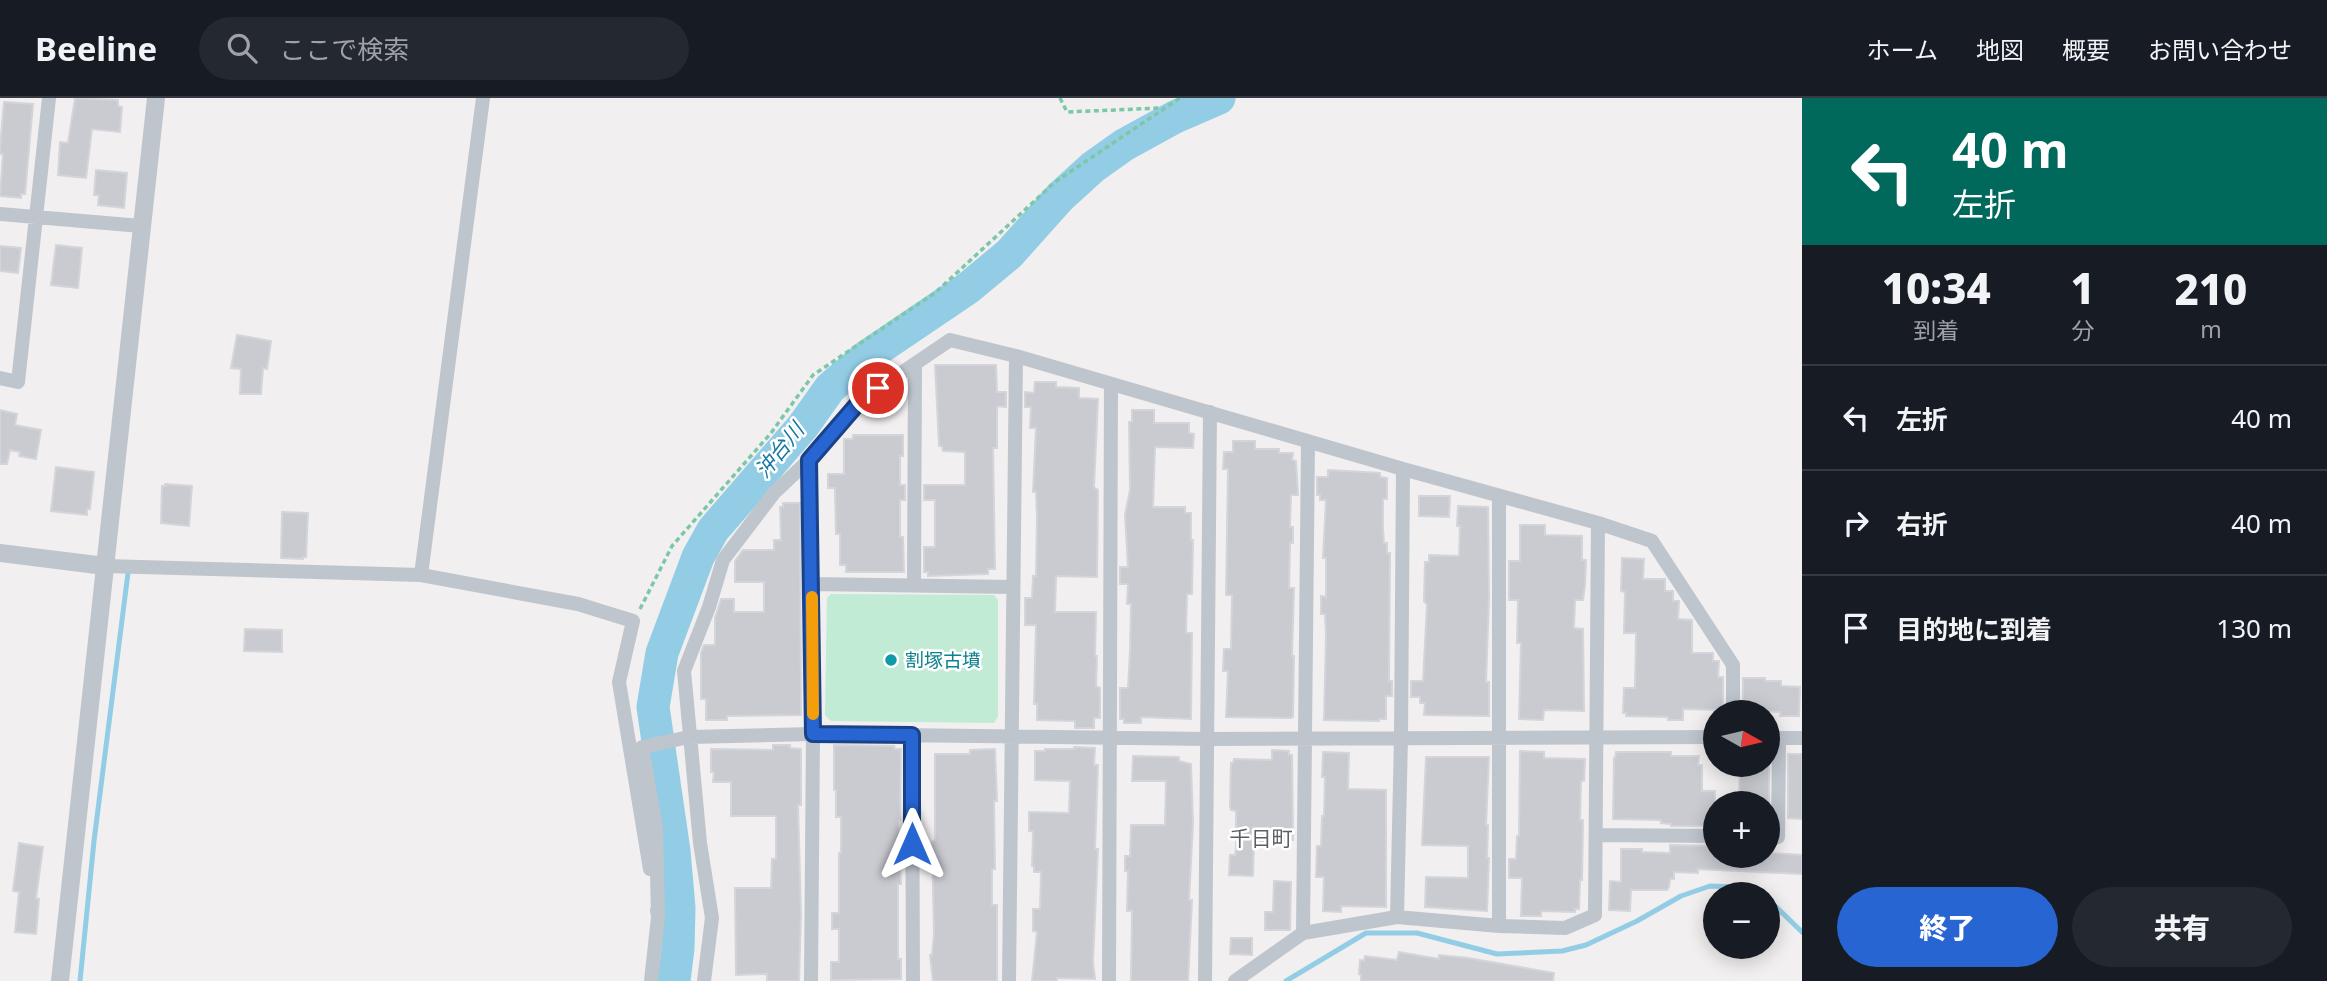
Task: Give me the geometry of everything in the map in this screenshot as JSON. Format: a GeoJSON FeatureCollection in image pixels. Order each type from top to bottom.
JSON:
{"type":"FeatureCollection","features":[{"type":"Feature","properties":{"kind":"street"},"geometry":{"type":"LineString","coordinates":[[0,378],[18,382],[49,98]]}},
{"type":"Feature","properties":{"kind":"street"},"geometry":{"type":"LineString","coordinates":[[60,981],[156,98]]}},
{"type":"Feature","properties":{"kind":"street"},"geometry":{"type":"LineString","coordinates":[[421,575],[483,98]]}},
{"type":"Feature","properties":{"kind":"street"},"geometry":{"type":"LineString","coordinates":[[0,214],[141,226]]}},
{"type":"Feature","properties":{"kind":"street"},"geometry":{"type":"LineString","coordinates":[[704,981],[712,918],[683,739],[684,671],[723,560],[774,493],[809,460],[860,401],[950,340],[1016,356],[1653,541],[1732,665],[1733,700]]}},
{"type":"Feature","properties":{"kind":"street"},"geometry":{"type":"LineString","coordinates":[[1009,981],[1016,356]]}},
{"type":"Feature","properties":{"kind":"street"},"geometry":{"type":"LineString","coordinates":[[914,585],[915,364]]}},
{"type":"Feature","properties":{"kind":"street"},"geometry":{"type":"LineString","coordinates":[[1109,981],[1111,384]]}},
{"type":"Feature","properties":{"kind":"street"},"geometry":{"type":"LineString","coordinates":[[1205,981],[1210,412]]}},
{"type":"Feature","properties":{"kind":"street"},"geometry":{"type":"LineString","coordinates":[[1303,933],[1308,441]]}},
{"type":"Feature","properties":{"kind":"street"},"geometry":{"type":"LineString","coordinates":[[809,460],[813,734],[811,981]]}},
{"type":"Feature","properties":{"kind":"street"},"geometry":{"type":"LineString","coordinates":[[1397,917],[1403,469]]}},
{"type":"Feature","properties":{"kind":"street"},"geometry":{"type":"LineString","coordinates":[[1499,496],[1499,926]]}},
{"type":"Feature","properties":{"kind":"street"},"geometry":{"type":"LineString","coordinates":[[1235,981],[1303,933],[1397,917],[1499,926],[1565,928],[1595,915],[1598,523]]}},
{"type":"Feature","properties":{"kind":"street"},"geometry":{"type":"LineString","coordinates":[[0,553],[105,566],[421,575],[578,604],[634,621],[619,682],[658,917]]}},
{"type":"Feature","properties":{"kind":"street"},"geometry":{"type":"LineString","coordinates":[[812,584],[1013,587]]}},
{"type":"Feature","properties":{"kind":"street"},"geometry":{"type":"LineString","coordinates":[[651,981],[658,917],[656,828],[642,747],[646,746],[683,739],[813,734],[1208,739],[1703,737]]}},
{"type":"Feature","properties":{"kind":"street"},"geometry":{"type":"LineString","coordinates":[[912,735],[913,981]]}},
{"type":"Feature","properties":{"kind":"street"},"geometry":{"type":"LineString","coordinates":[[1780,738],[1802,738]]}},
{"type":"Feature","properties":{"kind":"street"},"geometry":{"type":"LineString","coordinates":[[1597,835],[1703,836]]}},
{"type":"Feature","properties":{"kind":"path"},"geometry":{"type":"LineString","coordinates":[[1060,98],[1067,112],[1163,107]]}},
{"type":"Feature","properties":{"kind":"path"},"geometry":{"type":"LineString","coordinates":[[634,621],[672,546],[771,433],[813,375],[935,292],[1055,183],[1163,107],[1180,98]]}},
{"type":"Feature","properties":{"kind":"green space"},"geometry":{"type":"Polygon","coordinates":[[[831,594],[994,595],[998,600],[998,716],[994,723],[831,721],[825,715],[827,598],[831,594]]]}},
{"type":"Feature","properties":{"kind":"building"},"geometry":{"type":"Polygon","coordinates":[[[75,98],[118,100],[118,106],[122,107],[120,132],[92,129],[86,178],[58,175],[60,142],[68,143],[75,98]]]}},
{"type":"Feature","properties":{"kind":"building"},"geometry":{"type":"Polygon","coordinates":[[[4,102],[33,104],[25,194],[21,194],[21,198],[0,196],[4,102]]]}},
{"type":"Feature","properties":{"kind":"building"},"geometry":{"type":"Polygon","coordinates":[[[96,170],[127,173],[124,208],[98,205],[99,195],[94,195],[96,170]]]}},
{"type":"Feature","properties":{"kind":"building"},"geometry":{"type":"Polygon","coordinates":[[[56,245],[82,248],[78,288],[51,285],[56,245]]]}},
{"type":"Feature","properties":{"kind":"building"},"geometry":{"type":"Polygon","coordinates":[[[0,246],[21,248],[18,273],[0,271],[0,246]]]}},
{"type":"Feature","properties":{"kind":"building"},"geometry":{"type":"Polygon","coordinates":[[[237,335],[271,341],[267,369],[263,368],[261,394],[240,394],[241,369],[231,368],[237,335]]]}},
{"type":"Feature","properties":{"kind":"building"},"geometry":{"type":"Polygon","coordinates":[[[935,365],[996,365],[997,392],[1006,392],[1006,407],[998,406],[997,409],[997,448],[993,448],[995,569],[988,569],[988,574],[928,576],[928,572],[924,572],[924,547],[935,547],[935,500],[924,500],[924,485],[965,485],[965,452],[943,451],[942,446],[939,446],[935,365]]]}},
{"type":"Feature","properties":{"kind":"building"},"geometry":{"type":"Polygon","coordinates":[[[1035,382],[1056,382],[1056,387],[1079,388],[1079,398],[1098,399],[1094,487],[1098,490],[1097,577],[1056,576],[1055,612],[1096,612],[1096,686],[1100,688],[1100,718],[1094,718],[1094,728],[1075,728],[1075,721],[1037,720],[1037,704],[1034,704],[1036,625],[1025,625],[1025,598],[1032,598],[1033,576],[1036,576],[1037,518],[1036,492],[1033,492],[1036,428],[1030,428],[1031,407],[1025,407],[1025,392],[1034,393],[1035,382]]]}},
{"type":"Feature","properties":{"kind":"building"},"geometry":{"type":"Polygon","coordinates":[[[0,410],[17,414],[15,425],[41,430],[36,459],[19,456],[20,452],[10,450],[7,464],[0,464],[0,410]]]}},
{"type":"Feature","properties":{"kind":"building"},"geometry":{"type":"Polygon","coordinates":[[[1132,410],[1154,410],[1154,423],[1189,423],[1189,433],[1194,434],[1193,448],[1155,447],[1153,507],[1185,507],[1185,513],[1191,513],[1192,594],[1187,594],[1186,633],[1192,633],[1191,719],[1141,717],[1141,723],[1124,723],[1124,719],[1120,719],[1120,688],[1128,688],[1130,650],[1131,604],[1127,604],[1128,584],[1120,584],[1120,567],[1128,567],[1125,515],[1130,490],[1129,422],[1132,422],[1132,410]]]}},
{"type":"Feature","properties":{"kind":"building"},"geometry":{"type":"Polygon","coordinates":[[[853,435],[903,435],[900,485],[905,485],[905,500],[900,500],[900,537],[903,537],[904,572],[846,572],[846,565],[840,565],[835,488],[828,488],[828,474],[844,474],[844,439],[853,439],[853,435]]]}},
{"type":"Feature","properties":{"kind":"building"},"geometry":{"type":"Polygon","coordinates":[[[1233,441],[1255,441],[1255,449],[1279,449],[1279,453],[1293,453],[1292,460],[1296,461],[1298,495],[1291,495],[1290,527],[1293,527],[1293,543],[1290,543],[1289,588],[1294,588],[1291,718],[1226,717],[1228,671],[1223,671],[1224,649],[1231,649],[1232,595],[1226,595],[1228,469],[1223,469],[1224,452],[1233,452],[1233,441]]]}},
{"type":"Feature","properties":{"kind":"building"},"geometry":{"type":"Polygon","coordinates":[[[56,467],[94,472],[87,515],[51,511],[56,467]]]}},
{"type":"Feature","properties":{"kind":"building"},"geometry":{"type":"Polygon","coordinates":[[[1328,470],[1380,473],[1380,477],[1387,478],[1387,499],[1383,499],[1383,529],[1384,543],[1387,543],[1387,553],[1390,553],[1389,681],[1392,681],[1392,696],[1386,696],[1386,719],[1379,721],[1324,720],[1326,635],[1325,614],[1321,614],[1321,596],[1326,597],[1326,558],[1323,558],[1326,500],[1320,500],[1320,495],[1317,495],[1317,477],[1328,477],[1328,470]]]}},
{"type":"Feature","properties":{"kind":"building"},"geometry":{"type":"Polygon","coordinates":[[[162,486],[192,486],[189,526],[161,523],[162,486]]]}},
{"type":"Feature","properties":{"kind":"building"},"geometry":{"type":"Polygon","coordinates":[[[1419,496],[1450,496],[1449,517],[1419,516],[1419,496]]]}},
{"type":"Feature","properties":{"kind":"building"},"geometry":{"type":"Polygon","coordinates":[[[783,503],[800,503],[801,715],[727,716],[727,720],[706,720],[706,699],[701,699],[701,653],[704,645],[715,645],[715,618],[721,599],[734,599],[734,612],[764,612],[764,582],[735,582],[735,561],[743,550],[774,550],[774,540],[781,540],[780,507],[783,507],[783,503]]]}},
{"type":"Feature","properties":{"kind":"building"},"geometry":{"type":"Polygon","coordinates":[[[1458,506],[1488,507],[1486,682],[1489,682],[1489,716],[1424,715],[1425,703],[1420,703],[1420,697],[1411,697],[1411,681],[1423,681],[1427,605],[1424,601],[1425,562],[1429,562],[1429,555],[1459,556],[1458,506]]]}},
{"type":"Feature","properties":{"kind":"building"},"geometry":{"type":"Polygon","coordinates":[[[282,512],[308,513],[306,557],[303,559],[281,558],[282,512]]]}},
{"type":"Feature","properties":{"kind":"building"},"geometry":{"type":"Polygon","coordinates":[[[1520,525],[1545,525],[1545,535],[1582,536],[1582,560],[1586,560],[1585,585],[1583,600],[1575,600],[1574,628],[1583,629],[1584,711],[1544,710],[1543,720],[1519,719],[1521,643],[1517,643],[1518,600],[1509,600],[1509,561],[1520,561],[1520,525]]]}},
{"type":"Feature","properties":{"kind":"building"},"geometry":{"type":"Polygon","coordinates":[[[1622,558],[1644,559],[1643,579],[1665,579],[1665,591],[1673,591],[1673,601],[1679,601],[1678,619],[1692,620],[1692,653],[1713,653],[1713,661],[1719,661],[1718,677],[1723,677],[1723,700],[1703,700],[1703,710],[1683,709],[1683,720],[1626,716],[1626,713],[1623,713],[1624,688],[1635,688],[1636,633],[1624,633],[1625,592],[1621,591],[1622,558]]]}},
{"type":"Feature","properties":{"kind":"building"},"geometry":{"type":"Polygon","coordinates":[[[245,629],[282,630],[282,652],[244,651],[245,629]]]}},
{"type":"Feature","properties":{"kind":"building"},"geometry":{"type":"Polygon","coordinates":[[[1743,678],[1765,678],[1765,681],[1781,681],[1781,686],[1800,687],[1799,716],[1780,716],[1780,700],[1743,700],[1743,678]]]}},
{"type":"Feature","properties":{"kind":"building"},"geometry":{"type":"Polygon","coordinates":[[[773,745],[790,745],[790,748],[801,749],[801,805],[798,805],[801,913],[799,981],[767,981],[767,974],[736,975],[735,888],[771,888],[772,859],[776,859],[776,816],[731,816],[731,782],[713,782],[714,772],[711,772],[711,749],[773,750],[773,745]]]}},
{"type":"Feature","properties":{"kind":"building"},"geometry":{"type":"Polygon","coordinates":[[[834,745],[894,746],[895,749],[901,749],[898,959],[901,959],[901,979],[831,980],[831,962],[839,962],[839,929],[832,929],[832,913],[839,913],[841,853],[841,817],[836,817],[834,790],[834,745]]]}},
{"type":"Feature","properties":{"kind":"building"},"geometry":{"type":"Polygon","coordinates":[[[1095,748],[1094,765],[1098,765],[1095,849],[1098,849],[1093,962],[1095,979],[1057,978],[1057,981],[1032,981],[1037,932],[1033,931],[1033,909],[1040,909],[1041,872],[1034,872],[1032,866],[1033,831],[1029,831],[1029,812],[1069,813],[1070,781],[1035,780],[1035,751],[1095,748]]]}},
{"type":"Feature","properties":{"kind":"building"},"geometry":{"type":"Polygon","coordinates":[[[995,749],[997,801],[994,801],[995,869],[992,869],[992,905],[997,905],[997,981],[933,981],[930,955],[934,934],[932,842],[935,840],[935,754],[970,754],[970,750],[995,749]]]}},
{"type":"Feature","properties":{"kind":"building"},"geometry":{"type":"Polygon","coordinates":[[[1272,750],[1289,751],[1289,755],[1292,755],[1293,840],[1254,842],[1253,876],[1229,875],[1230,855],[1235,855],[1236,849],[1236,811],[1231,810],[1230,806],[1231,763],[1234,759],[1272,760],[1272,750]]]}},
{"type":"Feature","properties":{"kind":"building"},"geometry":{"type":"Polygon","coordinates":[[[1520,751],[1544,752],[1544,758],[1585,759],[1584,781],[1581,781],[1580,820],[1583,820],[1582,880],[1579,909],[1575,909],[1575,912],[1541,911],[1541,916],[1521,916],[1522,878],[1509,878],[1509,859],[1516,859],[1519,836],[1520,751]]]}},
{"type":"Feature","properties":{"kind":"building"},"geometry":{"type":"Polygon","coordinates":[[[1323,752],[1349,753],[1348,789],[1386,790],[1386,907],[1341,906],[1341,912],[1323,911],[1324,877],[1316,877],[1317,846],[1321,846],[1324,816],[1323,752]]]}},
{"type":"Feature","properties":{"kind":"building"},"geometry":{"type":"Polygon","coordinates":[[[1616,752],[1671,752],[1671,756],[1699,756],[1698,765],[1702,765],[1703,826],[1671,826],[1661,823],[1661,820],[1613,819],[1616,752]]]}},
{"type":"Feature","properties":{"kind":"building"},"geometry":{"type":"Polygon","coordinates":[[[1788,754],[1802,754],[1802,819],[1788,818],[1788,754]]]}},
{"type":"Feature","properties":{"kind":"building"},"geometry":{"type":"Polygon","coordinates":[[[1133,756],[1179,757],[1179,761],[1191,764],[1193,823],[1189,900],[1192,900],[1188,981],[1131,981],[1132,911],[1127,911],[1128,871],[1125,871],[1125,856],[1130,856],[1131,825],[1165,825],[1166,781],[1132,781],[1133,756]]]}},
{"type":"Feature","properties":{"kind":"building"},"geometry":{"type":"Polygon","coordinates":[[[1426,757],[1489,757],[1486,825],[1489,858],[1487,911],[1425,907],[1426,877],[1468,878],[1468,846],[1422,845],[1426,757]]]}},
{"type":"Feature","properties":{"kind":"building"},"geometry":{"type":"Polygon","coordinates":[[[1740,777],[1769,777],[1769,791],[1739,791],[1740,777]]]}},
{"type":"Feature","properties":{"kind":"building"},"geometry":{"type":"Polygon","coordinates":[[[19,843],[43,847],[36,898],[39,899],[36,934],[15,932],[19,892],[13,891],[19,843]]]}},
{"type":"Feature","properties":{"kind":"building"},"geometry":{"type":"Polygon","coordinates":[[[1670,845],[1703,846],[1703,868],[1780,868],[1780,854],[1802,855],[1802,874],[1698,869],[1698,873],[1674,872],[1674,879],[1670,879],[1667,890],[1631,890],[1630,911],[1609,910],[1610,881],[1621,882],[1621,849],[1670,853],[1670,845]]]}},
{"type":"Feature","properties":{"kind":"building"},"geometry":{"type":"Polygon","coordinates":[[[1274,881],[1291,882],[1290,930],[1265,930],[1265,912],[1273,912],[1274,881]]]}},
{"type":"Feature","properties":{"kind":"building"},"geometry":{"type":"Polygon","coordinates":[[[1231,938],[1252,938],[1252,955],[1230,954],[1231,938]]]}},
{"type":"Feature","properties":{"kind":"building"},"geometry":{"type":"Polygon","coordinates":[[[1399,952],[1439,959],[1439,955],[1468,958],[1554,973],[1553,981],[1361,981],[1360,960],[1364,961],[1365,956],[1397,960],[1399,952]]]}},
{"type":"Feature","properties":{"kind":"waterway","name":"沖台川"},"geometry":{"type":"LineString","coordinates":[[674,981],[679,908],[674,851],[653,707],[662,653],[698,557],[713,530],[803,426],[830,388],[866,357],[968,288],[1009,254],[1060,197],[1093,167],[1124,145],[1175,117],[1219,98]]}},
{"type":"Feature","properties":{"kind":"waterway"},"geometry":{"type":"LineString","coordinates":[[80,981],[94,841],[128,573]]}},
{"type":"Feature","properties":{"kind":"waterway"},"geometry":{"type":"LineString","coordinates":[[1286,981],[1366,933],[1417,933],[1497,954],[1562,951],[1586,945],[1681,896],[1703,888]]}},
{"type":"Feature","properties":{"kind":"waterway"},"geometry":{"type":"LineString","coordinates":[[1780,911],[1802,932]]}},
{"type":"Feature","properties":{"kind":"slow traffic"},"geometry":{"type":"LineString","coordinates":[[812,597],[813,714]]}},
{"type":"Feature","properties":{"kind":"place","name":"割塚古墳"},"geometry":{"type":"Point","coordinates":[891,660]}},
{"type":"Feature","properties":{"kind":"district","name":"千日町"},"geometry":{"type":"Point","coordinates":[1261,838]}},
{"type":"Feature","properties":{"kind":"route"},"geometry":{"type":"LineString","coordinates":[[878,388],[860,401],[809,460],[813,734],[912,735],[912,844]]}}]}
